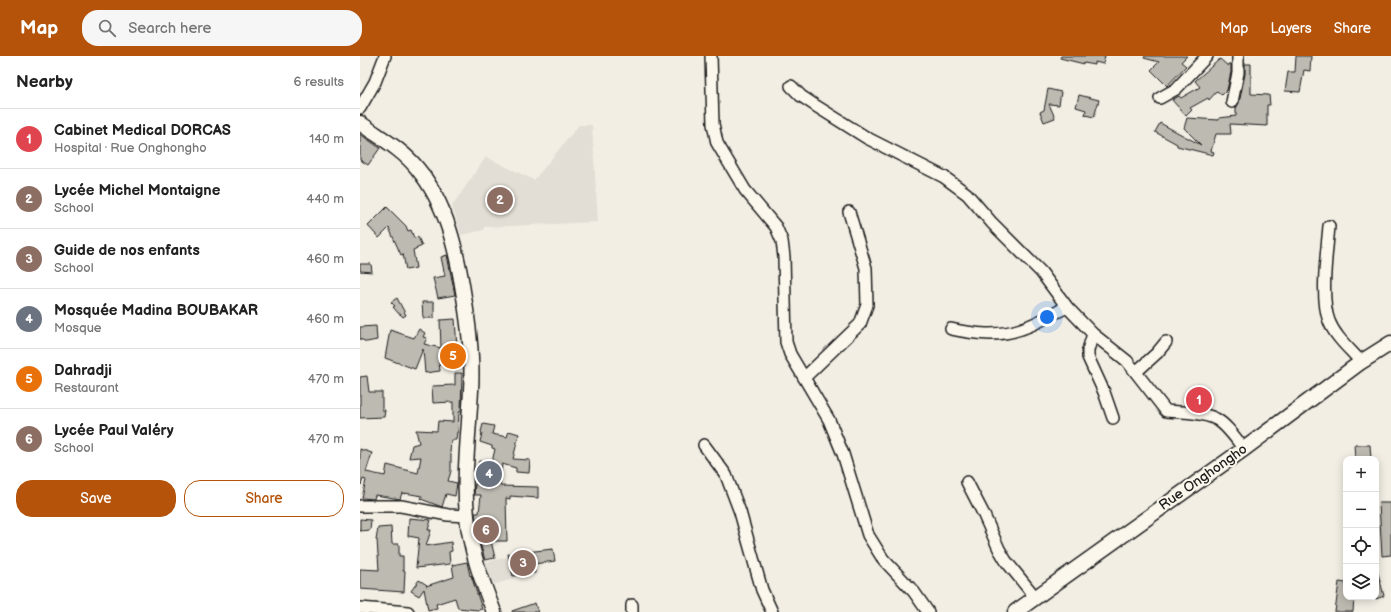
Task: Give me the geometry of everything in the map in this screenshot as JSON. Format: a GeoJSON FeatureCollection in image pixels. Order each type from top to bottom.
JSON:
{"type":"FeatureCollection","features":[{"type":"Feature","properties":{"kind":"main road"},"geometry":{"type":"LineString","coordinates":[[360,123],[402,153],[424,177],[447,221],[457,253],[467,312],[472,374],[466,486],[467,516],[469,534],[476,562],[494,612]]}},
{"type":"Feature","properties":{"kind":"main road","name":"Rue Onghongho"},"geometry":{"type":"LineString","coordinates":[[1015,612],[1244,449],[1361,362],[1391,343]]}},
{"type":"Feature","properties":{"kind":"street"},"geometry":{"type":"LineString","coordinates":[[360,108],[375,82],[385,56]]}},
{"type":"Feature","properties":{"kind":"street"},"geometry":{"type":"LineString","coordinates":[[711,56],[714,124],[717,143],[745,190],[776,227],[782,241],[784,256],[786,342],[790,354],[830,420],[843,454],[868,535],[883,559],[914,592],[928,612]]}},
{"type":"Feature","properties":{"kind":"street"},"geometry":{"type":"LineString","coordinates":[[1160,98],[1176,90],[1207,56]]}},
{"type":"Feature","properties":{"kind":"street"},"geometry":{"type":"LineString","coordinates":[[1232,102],[1238,73],[1238,56]]}},
{"type":"Feature","properties":{"kind":"street"},"geometry":{"type":"LineString","coordinates":[[791,86],[801,96],[861,134],[944,177],[967,194],[992,223],[1041,272],[1067,308],[1094,334],[1126,361],[1166,410],[1204,415],[1216,419],[1235,437],[1244,449]]}},
{"type":"Feature","properties":{"kind":"street"},"geometry":{"type":"LineString","coordinates":[[804,378],[860,324],[867,305],[866,268],[849,212]]}},
{"type":"Feature","properties":{"kind":"street"},"geometry":{"type":"LineString","coordinates":[[1329,226],[1325,286],[1326,305],[1329,320],[1340,339],[1361,362]]}},
{"type":"Feature","properties":{"kind":"street"},"geometry":{"type":"LineString","coordinates":[[950,329],[972,334],[995,334],[1021,329],[1067,308]]}},
{"type":"Feature","properties":{"kind":"street"},"geometry":{"type":"LineString","coordinates":[[1094,334],[1088,350],[1088,357],[1113,418]]}},
{"type":"Feature","properties":{"kind":"street"},"geometry":{"type":"LineString","coordinates":[[1136,372],[1152,359],[1166,342]]}},
{"type":"Feature","properties":{"kind":"street"},"geometry":{"type":"LineString","coordinates":[[704,445],[726,475],[740,512],[762,590],[772,612]]}},
{"type":"Feature","properties":{"kind":"street"},"geometry":{"type":"LineString","coordinates":[[968,482],[999,549],[1006,561],[1035,597]]}},
{"type":"Feature","properties":{"kind":"street"},"geometry":{"type":"LineString","coordinates":[[360,506],[401,506],[448,515],[467,516]]}},
{"type":"Feature","properties":{"kind":"street"},"geometry":{"type":"LineString","coordinates":[[360,608],[408,612]]}},
{"type":"Feature","properties":{"kind":"shaded area"},"geometry":{"type":"Polygon","coordinates":[[[579,125],[592,125],[598,222],[484,227],[484,230],[461,235],[452,206],[486,157],[534,180],[579,125]]]}},
{"type":"Feature","properties":{"kind":"shaded area"},"geometry":{"type":"Polygon","coordinates":[[[553,549],[555,561],[534,564],[535,573],[513,576],[514,579],[492,585],[486,562],[507,557],[508,554],[553,549]]]}},
{"type":"Feature","properties":{"kind":"building"},"geometry":{"type":"Polygon","coordinates":[[[1061,56],[1105,56],[1103,64],[1095,62],[1095,65],[1060,58],[1061,56]]]}},
{"type":"Feature","properties":{"kind":"building"},"geometry":{"type":"Polygon","coordinates":[[[1145,56],[1187,56],[1181,62],[1186,66],[1167,86],[1151,70],[1159,62],[1144,58],[1145,56]]]}},
{"type":"Feature","properties":{"kind":"building"},"geometry":{"type":"Polygon","coordinates":[[[1296,56],[1311,56],[1310,71],[1304,70],[1300,92],[1285,91],[1288,72],[1295,72],[1296,56]]]}},
{"type":"Feature","properties":{"kind":"building"},"geometry":{"type":"Polygon","coordinates":[[[1220,59],[1228,66],[1228,64],[1231,64],[1231,72],[1227,90],[1222,95],[1217,91],[1209,100],[1208,98],[1190,108],[1192,110],[1186,116],[1172,100],[1179,96],[1181,98],[1200,87],[1195,81],[1220,59]]]}},
{"type":"Feature","properties":{"kind":"building"},"geometry":{"type":"Polygon","coordinates":[[[1245,64],[1251,64],[1251,94],[1269,95],[1270,105],[1267,105],[1267,126],[1230,124],[1231,134],[1216,134],[1211,151],[1214,152],[1213,155],[1177,146],[1177,144],[1155,132],[1160,123],[1201,145],[1184,128],[1187,118],[1219,120],[1219,118],[1236,116],[1236,108],[1239,103],[1245,74],[1245,64]]]}},
{"type":"Feature","properties":{"kind":"building"},"geometry":{"type":"Polygon","coordinates":[[[1048,89],[1061,92],[1059,105],[1049,104],[1055,118],[1044,122],[1040,112],[1044,110],[1048,89]]]}},
{"type":"Feature","properties":{"kind":"building"},"geometry":{"type":"Polygon","coordinates":[[[1079,95],[1099,100],[1094,117],[1085,115],[1086,110],[1076,107],[1079,95]]]}},
{"type":"Feature","properties":{"kind":"building"},"geometry":{"type":"Polygon","coordinates":[[[360,134],[380,148],[368,165],[360,160],[360,134]]]}},
{"type":"Feature","properties":{"kind":"building"},"geometry":{"type":"Polygon","coordinates":[[[387,207],[406,226],[408,231],[411,230],[414,238],[418,237],[422,246],[413,250],[416,268],[406,270],[403,254],[401,255],[389,228],[379,238],[368,226],[387,207]]]}},
{"type":"Feature","properties":{"kind":"building"},"geometry":{"type":"Polygon","coordinates":[[[447,255],[455,295],[438,298],[433,278],[445,276],[441,257],[447,255]]]}},
{"type":"Feature","properties":{"kind":"building"},"geometry":{"type":"Polygon","coordinates":[[[360,264],[371,264],[372,272],[360,271],[360,264]]]}},
{"type":"Feature","properties":{"kind":"building"},"geometry":{"type":"Polygon","coordinates":[[[397,298],[406,315],[403,317],[393,307],[395,306],[391,302],[397,298]]]}},
{"type":"Feature","properties":{"kind":"building"},"geometry":{"type":"Polygon","coordinates":[[[422,302],[434,302],[434,318],[423,318],[422,302]]]}},
{"type":"Feature","properties":{"kind":"building"},"geometry":{"type":"Polygon","coordinates":[[[455,319],[457,348],[461,348],[461,362],[439,362],[440,371],[425,373],[423,349],[415,369],[385,358],[390,330],[414,338],[419,329],[425,333],[423,337],[427,338],[424,344],[441,348],[440,320],[455,319]]]}},
{"type":"Feature","properties":{"kind":"building"},"geometry":{"type":"Polygon","coordinates":[[[376,326],[377,340],[367,342],[360,339],[360,327],[376,326]]]}},
{"type":"Feature","properties":{"kind":"building"},"geometry":{"type":"Polygon","coordinates":[[[455,373],[462,373],[461,412],[459,412],[456,440],[451,440],[451,471],[448,481],[457,483],[455,496],[446,494],[442,507],[421,499],[422,496],[405,493],[402,493],[400,499],[375,495],[374,499],[362,498],[366,480],[363,479],[360,485],[360,449],[372,453],[366,472],[385,476],[387,465],[418,473],[421,457],[409,458],[412,445],[419,443],[416,430],[437,431],[438,421],[453,422],[453,402],[433,403],[432,386],[455,385],[455,373]]]}},
{"type":"Feature","properties":{"kind":"building"},"geometry":{"type":"Polygon","coordinates":[[[367,376],[369,392],[382,392],[382,410],[385,410],[384,417],[360,418],[360,377],[367,376]]]}},
{"type":"Feature","properties":{"kind":"building"},"geometry":{"type":"Polygon","coordinates":[[[483,424],[494,426],[492,434],[507,437],[509,431],[519,434],[513,459],[530,460],[529,473],[516,472],[516,468],[502,464],[500,486],[538,487],[538,498],[510,496],[510,499],[506,498],[507,541],[491,541],[495,558],[485,560],[479,539],[475,513],[479,513],[481,495],[474,495],[475,484],[477,484],[479,461],[492,462],[495,449],[492,448],[492,446],[480,442],[483,424]]]}},
{"type":"Feature","properties":{"kind":"building"},"geometry":{"type":"Polygon","coordinates":[[[1354,445],[1370,445],[1371,456],[1355,456],[1354,445]]]}},
{"type":"Feature","properties":{"kind":"building"},"geometry":{"type":"Polygon","coordinates":[[[1379,503],[1391,503],[1391,555],[1382,556],[1379,503]]]}},
{"type":"Feature","properties":{"kind":"building"},"geometry":{"type":"Polygon","coordinates":[[[409,518],[431,520],[428,530],[431,530],[426,546],[451,542],[452,551],[449,552],[450,564],[416,568],[419,538],[408,536],[409,518]]]}},
{"type":"Feature","properties":{"kind":"building"},"geometry":{"type":"Polygon","coordinates":[[[360,519],[371,520],[370,530],[360,531],[360,519]]]}},
{"type":"Feature","properties":{"kind":"building"},"geometry":{"type":"Polygon","coordinates":[[[391,527],[392,544],[399,544],[399,556],[403,556],[403,571],[405,571],[404,592],[360,589],[360,569],[379,570],[376,540],[378,528],[391,527]]]}},
{"type":"Feature","properties":{"kind":"building"},"geometry":{"type":"Polygon","coordinates":[[[553,549],[555,561],[534,564],[535,573],[513,576],[508,554],[553,549]]]}},
{"type":"Feature","properties":{"kind":"building"},"geometry":{"type":"Polygon","coordinates":[[[467,562],[470,576],[471,575],[482,609],[458,608],[455,598],[436,604],[437,608],[428,610],[424,589],[419,596],[411,591],[419,580],[427,585],[426,586],[454,577],[452,565],[467,562]]]}},
{"type":"Feature","properties":{"kind":"building"},"geometry":{"type":"Polygon","coordinates":[[[1379,577],[1384,596],[1379,598],[1379,577]]]}},
{"type":"Feature","properties":{"kind":"building"},"geometry":{"type":"Polygon","coordinates":[[[1339,582],[1343,583],[1343,600],[1354,600],[1353,612],[1335,612],[1339,582]]]}},
{"type":"Feature","properties":{"kind":"building"},"geometry":{"type":"Polygon","coordinates":[[[535,603],[538,612],[512,612],[512,611],[535,603]]]}},
{"type":"Feature","properties":{"kind":"place","name":"Lycée Michel Montaigne"},"geometry":{"type":"Point","coordinates":[500,200]}},
{"type":"Feature","properties":{"kind":"place","name":"Dahradji"},"geometry":{"type":"Point","coordinates":[453,356]}},
{"type":"Feature","properties":{"kind":"place","name":"Cabinet Medical DORCAS"},"geometry":{"type":"Point","coordinates":[1199,400]}},
{"type":"Feature","properties":{"kind":"place","name":"Mosquée Madina BOUBAKAR"},"geometry":{"type":"Point","coordinates":[489,474]}},
{"type":"Feature","properties":{"kind":"place","name":"Lycée Paul Valéry"},"geometry":{"type":"Point","coordinates":[486,530]}},
{"type":"Feature","properties":{"kind":"place","name":"Guide de nos enfants"},"geometry":{"type":"Point","coordinates":[523,563]}}]}
